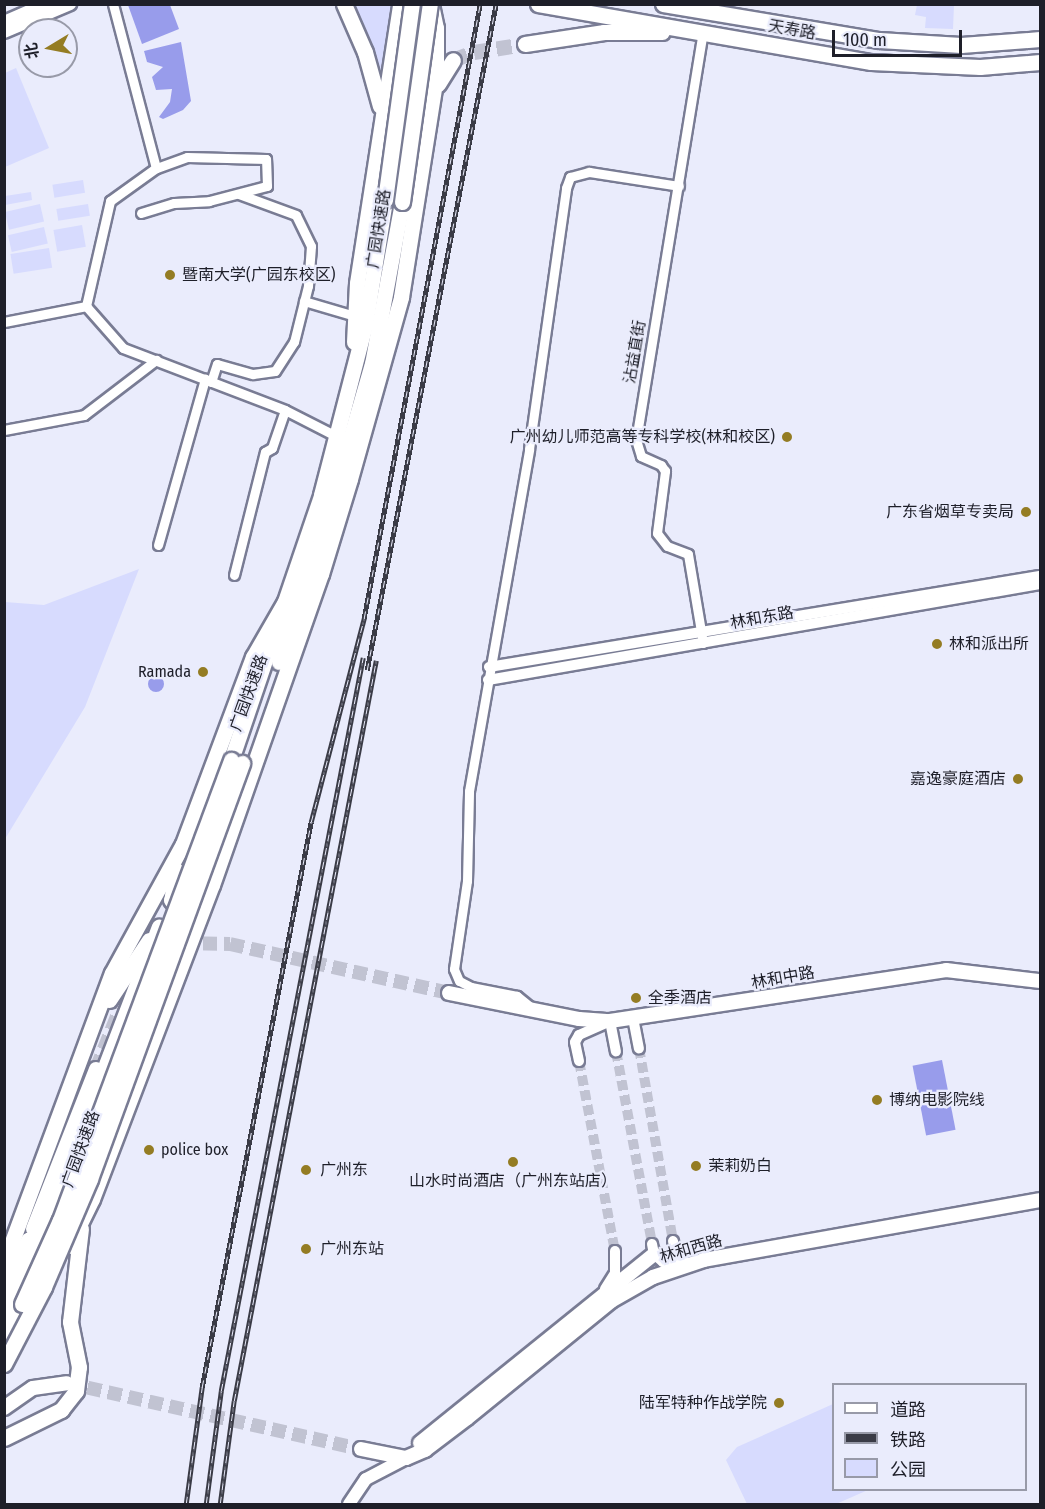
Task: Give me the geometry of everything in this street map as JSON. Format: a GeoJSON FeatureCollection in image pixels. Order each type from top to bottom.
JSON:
{"type":"FeatureCollection","features":[{"type":"Feature","properties":{"kind":"highway"},"geometry":{"type":"LineString","coordinates":[[344,4],[365,52],[382,117]]}},
{"type":"Feature","properties":{"kind":"highway"},"geometry":{"type":"LineString","coordinates":[[352,374],[355,316],[400,4]]}},
{"type":"Feature","properties":{"kind":"highway"},"geometry":{"type":"LineString","coordinates":[[397,22],[406,4]]}},
{"type":"Feature","properties":{"kind":"highway","name":"广园快速路"},"geometry":{"type":"LineString","coordinates":[[4,1366],[48,1277],[90,1179],[236,762],[336,436],[373,286],[412,4]]}},
{"type":"Feature","properties":{"kind":"highway"},"geometry":{"type":"LineString","coordinates":[[4,1366],[15,1357],[82,1220],[195,923],[212,885],[329,548],[401,297],[433,95],[436,50],[430,4]]}},
{"type":"Feature","properties":{"kind":"highway","name":"广园快速路"},"geometry":{"type":"LineString","coordinates":[[4,1338],[60,1220],[308,580],[380,328],[402,202],[430,4]]}},
{"type":"Feature","properties":{"kind":"highway","name":"天寿路"},"geometry":{"type":"LineString","coordinates":[[538,4],[819,53],[924,66],[1041,62]]}},
{"type":"Feature","properties":{"kind":"highway","name":"天寿路"},"geometry":{"type":"LineString","coordinates":[[663,4],[706,8],[822,31],[936,44],[1041,39]]}},
{"type":"Feature","properties":{"kind":"highway"},"geometry":{"type":"LineString","coordinates":[[683,4],[706,8]]}},
{"type":"Feature","properties":{"kind":"highway"},"geometry":{"type":"LineString","coordinates":[[819,53],[822,31]]}},
{"type":"Feature","properties":{"kind":"highway"},"geometry":{"type":"LineString","coordinates":[[525,44],[604,32],[703,33]]}},
{"type":"Feature","properties":{"kind":"highway"},"geometry":{"type":"LineString","coordinates":[[433,95],[453,60]]}},
{"type":"Feature","properties":{"kind":"highway"},"geometry":{"type":"LineString","coordinates":[[387,84],[405,74],[416,75],[424,80],[433,95]]}},
{"type":"Feature","properties":{"kind":"highway"},"geometry":{"type":"LineString","coordinates":[[329,548],[355,422]]}},
{"type":"Feature","properties":{"kind":"highway"},"geometry":{"type":"LineString","coordinates":[[212,885],[188,904],[174,904],[171,890],[183,844],[254,657],[287,598]]}},
{"type":"Feature","properties":{"kind":"highway"},"geometry":{"type":"LineString","coordinates":[[4,1263],[125,946],[183,844]]}},
{"type":"Feature","properties":{"kind":"highway"},"geometry":{"type":"LineString","coordinates":[[96,1020],[159,927],[176,914],[195,923]]}},
{"type":"Feature","properties":{"kind":"highway"},"geometry":{"type":"LineString","coordinates":[[4,1314],[37,1244],[159,927]]}},
{"type":"Feature","properties":{"kind":"highway"},"geometry":{"type":"LineString","coordinates":[[4,1438],[61,1410],[75,1391],[79,1367],[70,1322],[82,1220]]}},
{"type":"Feature","properties":{"kind":"highway"},"geometry":{"type":"LineString","coordinates":[[4,1289],[33,1229]]}},
{"type":"Feature","properties":{"kind":"highway"},"geometry":{"type":"LineString","coordinates":[[4,1305],[33,1229]]}},
{"type":"Feature","properties":{"kind":"main road"},"geometry":{"type":"LineString","coordinates":[[4,22],[45,4]]}},
{"type":"Feature","properties":{"kind":"main road"},"geometry":{"type":"LineString","coordinates":[[4,32],[70,4]]}},
{"type":"Feature","properties":{"kind":"main road","name":"林和中路"},"geometry":{"type":"LineString","coordinates":[[450,993],[610,1021],[946,970],[1041,981]]}},
{"type":"Feature","properties":{"kind":"main road"},"geometry":{"type":"LineString","coordinates":[[33,1229],[96,1070]]}},
{"type":"Feature","properties":{"kind":"main road","name":"林和西路"},"geometry":{"type":"LineString","coordinates":[[349,1504],[366,1479],[425,1450],[611,1300],[653,1277],[704,1260],[1041,1200]]}},
{"type":"Feature","properties":{"kind":"main road","name":"林和西路"},"geometry":{"type":"LineString","coordinates":[[406,1458],[600,1295],[628,1275],[653,1249]]}},
{"type":"Feature","properties":{"kind":"main road"},"geometry":{"type":"LineString","coordinates":[[4,1408],[33,1388],[67,1383]]}},
{"type":"Feature","properties":{"kind":"main road"},"geometry":{"type":"LineString","coordinates":[[361,1449],[406,1458]]}},
{"type":"Feature","properties":{"kind":"street"},"geometry":{"type":"LineString","coordinates":[[113,4],[156,168]]}},
{"type":"Feature","properties":{"kind":"street","name":"沾益直街"},"geometry":{"type":"LineString","coordinates":[[702,638],[688,554],[667,546],[657,533],[665,471],[662,465],[637,450],[703,33]]}},
{"type":"Feature","properties":{"kind":"street"},"geometry":{"type":"LineString","coordinates":[[86,306],[110,201],[156,168],[187,157],[266,159],[267,186],[209,201],[174,203],[141,213]]}},
{"type":"Feature","properties":{"kind":"street"},"geometry":{"type":"LineString","coordinates":[[533,1009],[517,996],[471,987],[459,981],[454,969],[467,881],[469,791],[529,449],[570,177],[589,172],[679,186]]}},
{"type":"Feature","properties":{"kind":"street"},"geometry":{"type":"LineString","coordinates":[[158,545],[208,380],[218,364],[253,374],[274,371],[294,342],[304,301],[311,246],[296,215],[238,194]]}},
{"type":"Feature","properties":{"kind":"street"},"geometry":{"type":"LineString","coordinates":[[304,301],[355,316]]}},
{"type":"Feature","properties":{"kind":"street"},"geometry":{"type":"LineString","coordinates":[[4,322],[86,306]]}},
{"type":"Feature","properties":{"kind":"street"},"geometry":{"type":"LineString","coordinates":[[86,306],[123,348],[285,410],[336,436]]}},
{"type":"Feature","properties":{"kind":"street"},"geometry":{"type":"LineString","coordinates":[[4,430],[84,415],[156,360]]}},
{"type":"Feature","properties":{"kind":"street"},"geometry":{"type":"LineString","coordinates":[[234,575],[266,452],[272,448],[285,410]]}},
{"type":"Feature","properties":{"kind":"street","name":"林和东路"},"geometry":{"type":"LineString","coordinates":[[488,680],[1041,576]]}},
{"type":"Feature","properties":{"kind":"street","name":"林和东路"},"geometry":{"type":"LineString","coordinates":[[489,668],[702,638],[1041,584]]}},
{"type":"Feature","properties":{"kind":"street"},"geometry":{"type":"LineString","coordinates":[[633,1018],[639,1048]]}},
{"type":"Feature","properties":{"kind":"street"},"geometry":{"type":"LineString","coordinates":[[579,1061],[575,1042],[579,1035],[610,1021],[616,1051]]}},
{"type":"Feature","properties":{"kind":"street"},"geometry":{"type":"LineString","coordinates":[[673,1241],[677,1263]]}},
{"type":"Feature","properties":{"kind":"street"},"geometry":{"type":"LineString","coordinates":[[653,1249],[663,1262],[704,1260]]}},
{"type":"Feature","properties":{"kind":"street"},"geometry":{"type":"LineString","coordinates":[[600,1295],[611,1281],[617,1255],[628,1275],[653,1277]]}},
{"type":"Feature","properties":{"kind":"green space"},"geometry":{"type":"Polygon","coordinates":[[[355,5],[391,5],[382,74],[366,30],[355,5]]]}},
{"type":"Feature","properties":{"kind":"green space"},"geometry":{"type":"Polygon","coordinates":[[[917,5],[954,5],[953,29],[925,28],[926,17],[915,15],[917,5]]]}},
{"type":"Feature","properties":{"kind":"green space"},"geometry":{"type":"Polygon","coordinates":[[[16,68],[18,78],[20,78],[49,148],[5,167],[5,73],[16,68]]]}},
{"type":"Feature","properties":{"kind":"green space"},"geometry":{"type":"Polygon","coordinates":[[[83,180],[85,193],[54,198],[52,185],[83,180]]]}},
{"type":"Feature","properties":{"kind":"green space"},"geometry":{"type":"Polygon","coordinates":[[[31,192],[32,200],[5,205],[5,196],[31,192]]]}},
{"type":"Feature","properties":{"kind":"green space"},"geometry":{"type":"Polygon","coordinates":[[[40,204],[44,222],[9,230],[5,212],[40,204]]]}},
{"type":"Feature","properties":{"kind":"green space"},"geometry":{"type":"Polygon","coordinates":[[[88,204],[90,216],[58,221],[56,209],[88,204]]]}},
{"type":"Feature","properties":{"kind":"green space"},"geometry":{"type":"Polygon","coordinates":[[[82,225],[86,247],[57,252],[53,230],[82,225]]]}},
{"type":"Feature","properties":{"kind":"green space"},"geometry":{"type":"Polygon","coordinates":[[[44,227],[48,244],[12,252],[8,235],[44,227]]]}},
{"type":"Feature","properties":{"kind":"green space"},"geometry":{"type":"Polygon","coordinates":[[[49,248],[52,268],[14,274],[10,254],[49,248]]]}},
{"type":"Feature","properties":{"kind":"green space"},"geometry":{"type":"Polygon","coordinates":[[[139,569],[85,707],[5,839],[5,602],[44,605],[139,569]]]}},
{"type":"Feature","properties":{"kind":"green space"},"geometry":{"type":"Polygon","coordinates":[[[832,1404],[832,1491],[866,1491],[836,1504],[747,1504],[726,1460],[737,1447],[832,1404]]]}},
{"type":"Feature","properties":{"kind":"water"},"geometry":{"type":"Polygon","coordinates":[[[128,5],[170,5],[179,29],[142,44],[128,5]]]}},
{"type":"Feature","properties":{"kind":"water"},"geometry":{"type":"Polygon","coordinates":[[[181,42],[191,101],[183,110],[163,119],[159,117],[170,102],[172,89],[156,90],[152,77],[163,67],[147,62],[144,51],[181,42]]]}},
{"type":"Feature","properties":{"kind":"water"},"geometry":{"type":"Polygon","coordinates":[[[153,676],[159,676],[164,684],[162,690],[153,692],[148,687],[148,681],[153,676]]]}},
{"type":"Feature","properties":{"kind":"water"},"geometry":{"type":"Polygon","coordinates":[[[942,1060],[956,1130],[926,1135],[913,1066],[942,1060]]]}},
{"type":"Feature","properties":{"kind":"tunnel"},"geometry":{"type":"LineString","coordinates":[[453,60],[474,52],[525,44]]}},
{"type":"Feature","properties":{"kind":"tunnel"},"geometry":{"type":"LineString","coordinates":[[182,943],[230,944],[449,993]]}},
{"type":"Feature","properties":{"kind":"tunnel"},"geometry":{"type":"LineString","coordinates":[[96,1069],[120,1009]]}},
{"type":"Feature","properties":{"kind":"tunnel"},"geometry":{"type":"LineString","coordinates":[[639,1048],[673,1241]]}},
{"type":"Feature","properties":{"kind":"tunnel"},"geometry":{"type":"LineString","coordinates":[[616,1051],[652,1244]]}},
{"type":"Feature","properties":{"kind":"tunnel"},"geometry":{"type":"LineString","coordinates":[[579,1061],[615,1251]]}},
{"type":"Feature","properties":{"kind":"tunnel"},"geometry":{"type":"LineString","coordinates":[[67,1383],[361,1449]]}},
{"type":"Feature","properties":{"kind":"railway"},"geometry":{"type":"LineString","coordinates":[[186,1504],[202,1387],[311,822],[364,618],[480,4]]}},
{"type":"Feature","properties":{"kind":"railway"},"geometry":{"type":"LineString","coordinates":[[367,670],[496,4]]}},
{"type":"Feature","properties":{"kind":"railway"},"geometry":{"type":"LineString","coordinates":[[206,1504],[221,1391],[363,658]]}},
{"type":"Feature","properties":{"kind":"railway"},"geometry":{"type":"LineString","coordinates":[[220,1504],[234,1401],[376,661]]}},
{"type":"Feature","properties":{"kind":"place","name":"暨南大学(广园东校区)"},"geometry":{"type":"Point","coordinates":[170,275]}},
{"type":"Feature","properties":{"kind":"place","name":"广州幼儿师范高等专科学校(林和校区)"},"geometry":{"type":"Point","coordinates":[787,437]}},
{"type":"Feature","properties":{"kind":"place","name":"广东省烟草专卖局"},"geometry":{"type":"Point","coordinates":[1026,512]}},
{"type":"Feature","properties":{"kind":"place","name":"林和派出所"},"geometry":{"type":"Point","coordinates":[937,644]}},
{"type":"Feature","properties":{"kind":"place","name":"Ramada"},"geometry":{"type":"Point","coordinates":[203,672]}},
{"type":"Feature","properties":{"kind":"place","name":"嘉逸豪庭酒店"},"geometry":{"type":"Point","coordinates":[1018,779]}},
{"type":"Feature","properties":{"kind":"place","name":"全季酒店"},"geometry":{"type":"Point","coordinates":[636,998]}},
{"type":"Feature","properties":{"kind":"place","name":"博纳电影院线"},"geometry":{"type":"Point","coordinates":[877,1100]}},
{"type":"Feature","properties":{"kind":"place","name":"police box"},"geometry":{"type":"Point","coordinates":[149,1150]}},
{"type":"Feature","properties":{"kind":"place","name":"山水时尚酒店（广州东站店）"},"geometry":{"type":"Point","coordinates":[513,1162]}},
{"type":"Feature","properties":{"kind":"place","name":"茉莉奶白"},"geometry":{"type":"Point","coordinates":[696,1166]}},
{"type":"Feature","properties":{"kind":"place","name":"广州东"},"geometry":{"type":"Point","coordinates":[306,1170]}},
{"type":"Feature","properties":{"kind":"place","name":"广州东站"},"geometry":{"type":"Point","coordinates":[306,1249]}},
{"type":"Feature","properties":{"kind":"place","name":"陆军特种作战学院"},"geometry":{"type":"Point","coordinates":[779,1403]}}]}
